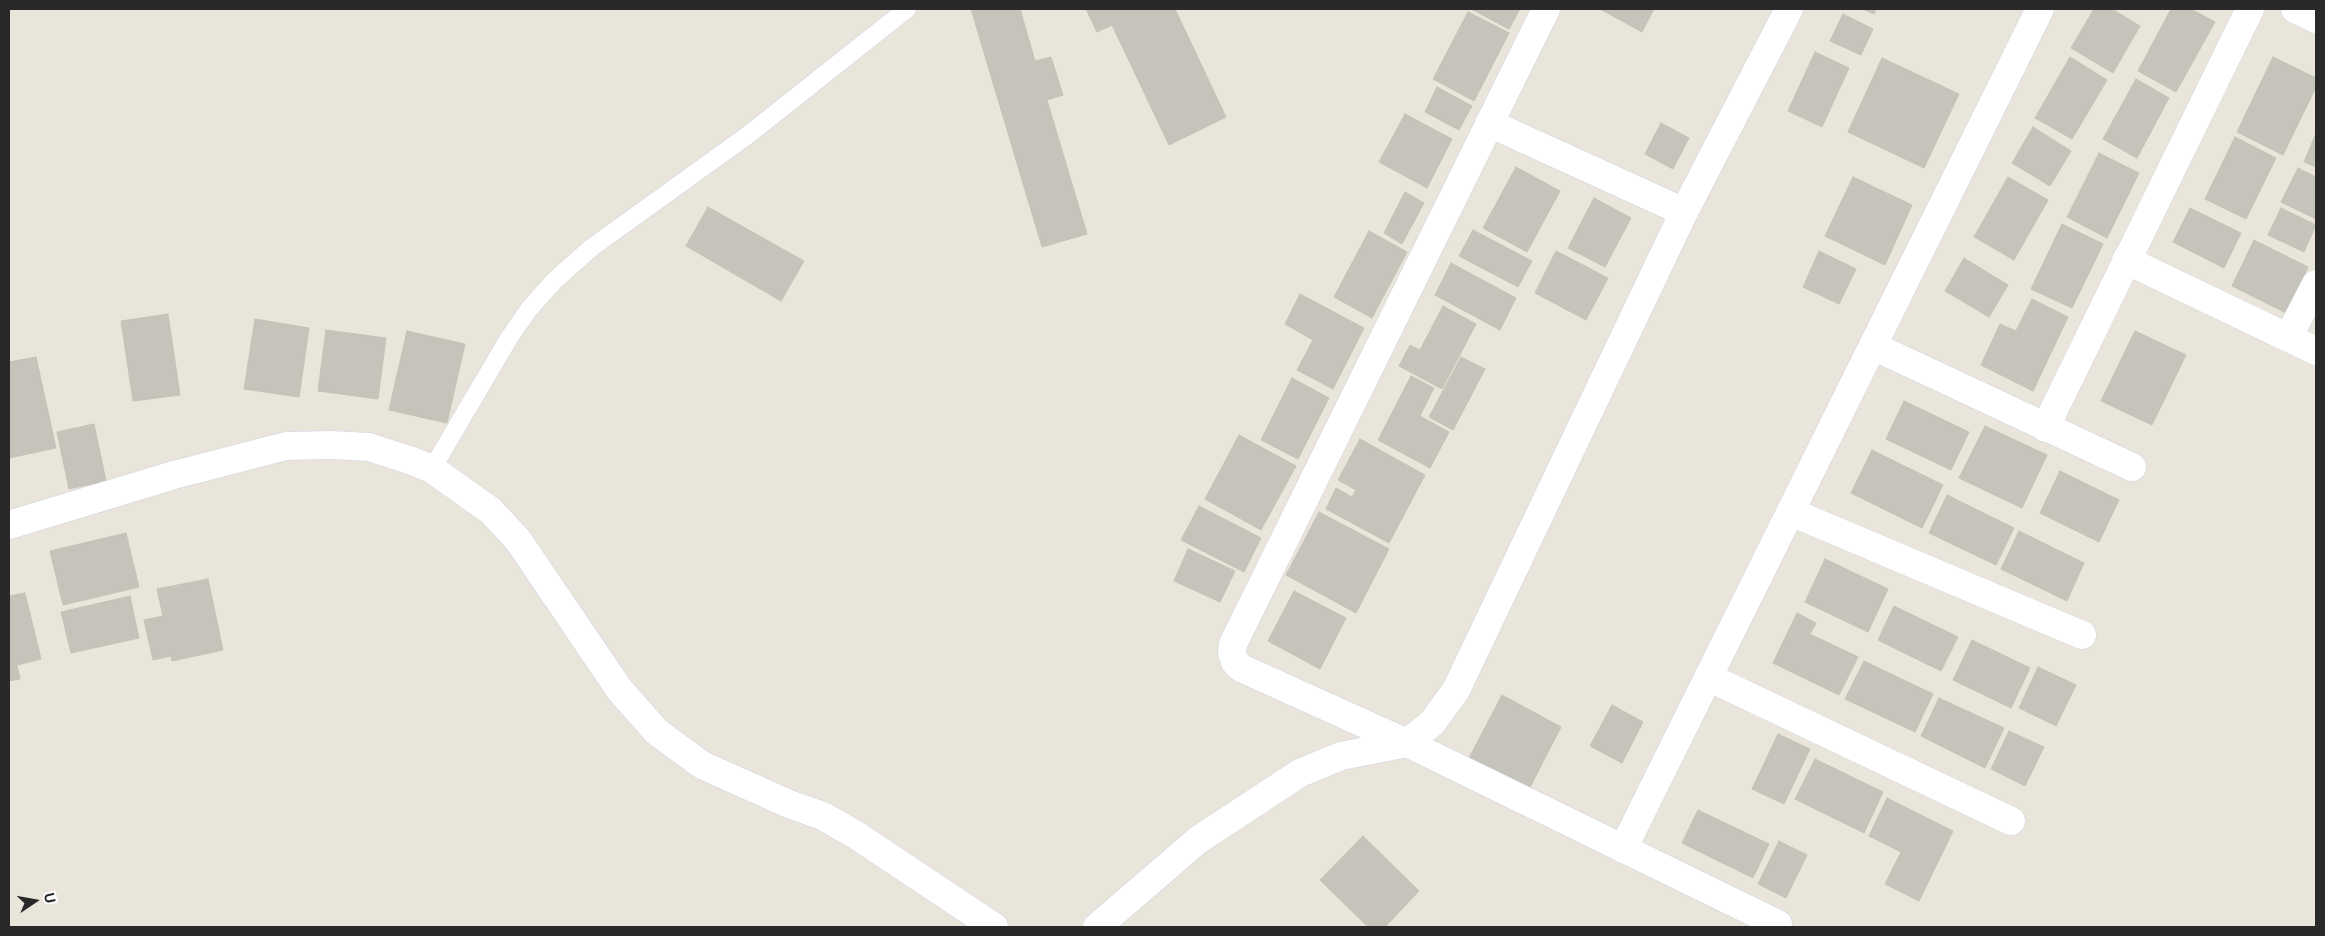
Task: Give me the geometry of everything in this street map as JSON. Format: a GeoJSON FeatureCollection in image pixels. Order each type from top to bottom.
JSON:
{"type":"FeatureCollection","features":[{"type":"Feature","properties":{"kind":"street"},"geometry":{"type":"LineString","coordinates":[[1546,9],[1233,644],[1232,654],[1235,662],[1241,668],[1407,743],[1778,924]]}},
{"type":"Feature","properties":{"kind":"street"},"geometry":{"type":"LineString","coordinates":[[1097,927],[1198,840],[1300,774],[1341,756],[1407,743],[1432,723],[1456,690],[1684,212],[1789,9]]}},
{"type":"Feature","properties":{"kind":"street"},"geometry":{"type":"LineString","coordinates":[[1623,849],[2040,9]]}},
{"type":"Feature","properties":{"kind":"street"},"geometry":{"type":"LineString","coordinates":[[2045,428],[2250,9]]}},
{"type":"Feature","properties":{"kind":"street"},"geometry":{"type":"LineString","coordinates":[[2295,9],[2316,19]]}},
{"type":"Feature","properties":{"kind":"street"},"geometry":{"type":"LineString","coordinates":[[1490,123],[1684,212]]}},
{"type":"Feature","properties":{"kind":"street"},"geometry":{"type":"LineString","coordinates":[[2126,260],[2316,351]]}},
{"type":"Feature","properties":{"kind":"street"},"geometry":{"type":"LineString","coordinates":[[2288,338],[2316,284]]}},
{"type":"Feature","properties":{"kind":"street"},"geometry":{"type":"LineString","coordinates":[[1873,346],[2132,467]]}},
{"type":"Feature","properties":{"kind":"street"},"geometry":{"type":"LineString","coordinates":[[9,525],[174,475],[286,446],[331,445],[370,447],[432,469],[491,511],[518,540],[619,688],[657,732],[702,765],[789,804],[824,816],[856,835],[994,927]]}},
{"type":"Feature","properties":{"kind":"street"},"geometry":{"type":"LineString","coordinates":[[1791,512],[2082,635]]}},
{"type":"Feature","properties":{"kind":"street"},"geometry":{"type":"LineString","coordinates":[[1708,677],[2011,821]]}},
{"type":"Feature","properties":{"kind":"lane"},"geometry":{"type":"LineString","coordinates":[[432,469],[509,338],[529,309],[555,280],[591,248],[748,136],[906,9]]}},
{"type":"Feature","properties":{"kind":"building"},"geometry":{"type":"Polygon","coordinates":[[[971,9],[1020,9],[1035,61],[1051,57],[1063,95],[1047,100],[1087,234],[1042,247],[971,9]]]}},
{"type":"Feature","properties":{"kind":"building"},"geometry":{"type":"Polygon","coordinates":[[[1086,9],[1175,9],[1226,117],[1169,145],[1112,25],[1097,32],[1086,9]]]}},
{"type":"Feature","properties":{"kind":"building"},"geometry":{"type":"Polygon","coordinates":[[[1471,9],[1520,9],[1509,29],[1471,9]]]}},
{"type":"Feature","properties":{"kind":"building"},"geometry":{"type":"Polygon","coordinates":[[[1600,9],[1654,9],[1642,32],[1600,9]]]}},
{"type":"Feature","properties":{"kind":"building"},"geometry":{"type":"Polygon","coordinates":[[[1863,9],[1876,9],[1874,14],[1863,9]]]}},
{"type":"Feature","properties":{"kind":"building"},"geometry":{"type":"Polygon","coordinates":[[[2094,9],[2112,9],[2140,26],[2113,73],[2071,48],[2094,9]]]}},
{"type":"Feature","properties":{"kind":"building"},"geometry":{"type":"Polygon","coordinates":[[[2171,9],[2191,9],[2215,22],[2176,92],[2138,71],[2171,9]]]}},
{"type":"Feature","properties":{"kind":"building"},"geometry":{"type":"Polygon","coordinates":[[[1468,12],[1509,33],[1474,101],[1433,79],[1468,12]]]}},
{"type":"Feature","properties":{"kind":"building"},"geometry":{"type":"Polygon","coordinates":[[[1843,14],[1873,29],[1861,55],[1830,41],[1843,14]]]}},
{"type":"Feature","properties":{"kind":"building"},"geometry":{"type":"Polygon","coordinates":[[[1815,52],[1849,68],[1822,127],[1788,111],[1815,52]]]}},
{"type":"Feature","properties":{"kind":"building"},"geometry":{"type":"Polygon","coordinates":[[[2070,57],[2107,80],[2072,139],[2035,118],[2070,57]]]}},
{"type":"Feature","properties":{"kind":"building"},"geometry":{"type":"Polygon","coordinates":[[[2273,57],[2316,78],[2316,87],[2283,155],[2237,132],[2273,57]]]}},
{"type":"Feature","properties":{"kind":"building"},"geometry":{"type":"Polygon","coordinates":[[[1882,58],[1959,94],[1924,168],[1848,132],[1882,58]]]}},
{"type":"Feature","properties":{"kind":"building"},"geometry":{"type":"Polygon","coordinates":[[[2136,79],[2169,98],[2137,158],[2103,139],[2136,79]]]}},
{"type":"Feature","properties":{"kind":"building"},"geometry":{"type":"Polygon","coordinates":[[[1437,87],[1472,106],[1459,130],[1425,112],[1437,87]]]}},
{"type":"Feature","properties":{"kind":"building"},"geometry":{"type":"Polygon","coordinates":[[[1405,114],[1452,139],[1427,188],[1379,162],[1405,114]]]}},
{"type":"Feature","properties":{"kind":"building"},"geometry":{"type":"Polygon","coordinates":[[[1661,123],[1689,138],[1673,169],[1645,154],[1661,123]]]}},
{"type":"Feature","properties":{"kind":"building"},"geometry":{"type":"Polygon","coordinates":[[[2033,127],[2071,151],[2050,186],[2012,163],[2033,127]]]}},
{"type":"Feature","properties":{"kind":"building"},"geometry":{"type":"Polygon","coordinates":[[[2316,133],[2316,167],[2304,162],[2316,133]]]}},
{"type":"Feature","properties":{"kind":"building"},"geometry":{"type":"Polygon","coordinates":[[[2235,137],[2276,158],[2246,219],[2205,199],[2235,137]]]}},
{"type":"Feature","properties":{"kind":"building"},"geometry":{"type":"Polygon","coordinates":[[[2099,153],[2139,173],[2107,238],[2067,217],[2099,153]]]}},
{"type":"Feature","properties":{"kind":"building"},"geometry":{"type":"Polygon","coordinates":[[[1516,167],[1560,191],[1527,252],[1483,228],[1516,167]]]}},
{"type":"Feature","properties":{"kind":"building"},"geometry":{"type":"Polygon","coordinates":[[[2298,168],[2316,177],[2316,219],[2281,202],[2298,168]]]}},
{"type":"Feature","properties":{"kind":"building"},"geometry":{"type":"Polygon","coordinates":[[[1853,177],[1912,205],[1885,265],[1825,236],[1853,177]]]}},
{"type":"Feature","properties":{"kind":"building"},"geometry":{"type":"Polygon","coordinates":[[[2008,177],[2048,200],[2014,260],[1974,237],[2008,177]]]}},
{"type":"Feature","properties":{"kind":"building"},"geometry":{"type":"Polygon","coordinates":[[[1405,192],[1424,203],[1402,244],[1384,233],[1405,192]]]}},
{"type":"Feature","properties":{"kind":"building"},"geometry":{"type":"Polygon","coordinates":[[[1594,198],[1631,218],[1605,267],[1568,248],[1594,198]]]}},
{"type":"Feature","properties":{"kind":"building"},"geometry":{"type":"Polygon","coordinates":[[[708,207],[804,261],[781,301],[686,246],[708,207]]]}},
{"type":"Feature","properties":{"kind":"building"},"geometry":{"type":"Polygon","coordinates":[[[2190,208],[2241,233],[2224,268],[2173,242],[2190,208]]]}},
{"type":"Feature","properties":{"kind":"building"},"geometry":{"type":"Polygon","coordinates":[[[2281,208],[2316,225],[2304,252],[2268,235],[2281,208]]]}},
{"type":"Feature","properties":{"kind":"building"},"geometry":{"type":"Polygon","coordinates":[[[2062,224],[2103,244],[2072,308],[2031,289],[2062,224]]]}},
{"type":"Feature","properties":{"kind":"building"},"geometry":{"type":"Polygon","coordinates":[[[1473,230],[1532,261],[1518,287],[1459,256],[1473,230]]]}},
{"type":"Feature","properties":{"kind":"building"},"geometry":{"type":"Polygon","coordinates":[[[1369,231],[1407,252],[1372,318],[1334,297],[1369,231]]]}},
{"type":"Feature","properties":{"kind":"building"},"geometry":{"type":"Polygon","coordinates":[[[2254,240],[2308,267],[2286,313],[2232,286],[2254,240]]]}},
{"type":"Feature","properties":{"kind":"building"},"geometry":{"type":"Polygon","coordinates":[[[1556,251],[1608,278],[1586,320],[1535,293],[1556,251]]]}},
{"type":"Feature","properties":{"kind":"building"},"geometry":{"type":"Polygon","coordinates":[[[1819,251],[1856,269],[1839,304],[1803,287],[1819,251]]]}},
{"type":"Feature","properties":{"kind":"building"},"geometry":{"type":"Polygon","coordinates":[[[1964,258],[2008,285],[1989,317],[1945,291],[1964,258]]]}},
{"type":"Feature","properties":{"kind":"building"},"geometry":{"type":"Polygon","coordinates":[[[1451,263],[1516,298],[1500,330],[1435,295],[1451,263]]]}},
{"type":"Feature","properties":{"kind":"building"},"geometry":{"type":"Polygon","coordinates":[[[1300,294],[1364,328],[1333,389],[1297,370],[1313,340],[1285,324],[1300,294]]]}},
{"type":"Feature","properties":{"kind":"building"},"geometry":{"type":"Polygon","coordinates":[[[2032,299],[2068,317],[2033,391],[1981,365],[2000,324],[2016,331],[2032,299]]]}},
{"type":"Feature","properties":{"kind":"building"},"geometry":{"type":"Polygon","coordinates":[[[1443,306],[1476,324],[1442,389],[1399,366],[1410,345],[1420,350],[1443,306]]]}},
{"type":"Feature","properties":{"kind":"building"},"geometry":{"type":"Polygon","coordinates":[[[168,314],[180,395],[133,401],[121,321],[168,314]]]}},
{"type":"Feature","properties":{"kind":"building"},"geometry":{"type":"Polygon","coordinates":[[[255,319],[309,328],[299,397],[244,389],[255,319]]]}},
{"type":"Feature","properties":{"kind":"building"},"geometry":{"type":"Polygon","coordinates":[[[326,330],[386,338],[378,399],[318,391],[326,330]]]}},
{"type":"Feature","properties":{"kind":"building"},"geometry":{"type":"Polygon","coordinates":[[[407,331],[465,344],[447,423],[389,410],[407,331]]]}},
{"type":"Feature","properties":{"kind":"building"},"geometry":{"type":"Polygon","coordinates":[[[2135,331],[2186,355],[2152,425],[2101,401],[2135,331]]]}},
{"type":"Feature","properties":{"kind":"building"},"geometry":{"type":"Polygon","coordinates":[[[36,357],[56,448],[9,458],[9,362],[36,357]]]}},
{"type":"Feature","properties":{"kind":"building"},"geometry":{"type":"Polygon","coordinates":[[[1461,357],[1485,369],[1453,430],[1429,417],[1461,357]]]}},
{"type":"Feature","properties":{"kind":"building"},"geometry":{"type":"Polygon","coordinates":[[[1411,376],[1434,388],[1420,416],[1449,432],[1430,468],[1378,440],[1411,376]]]}},
{"type":"Feature","properties":{"kind":"building"},"geometry":{"type":"Polygon","coordinates":[[[1292,378],[1329,398],[1298,459],[1261,440],[1292,378]]]}},
{"type":"Feature","properties":{"kind":"building"},"geometry":{"type":"Polygon","coordinates":[[[1904,401],[1969,432],[1951,470],[1886,439],[1904,401]]]}},
{"type":"Feature","properties":{"kind":"building"},"geometry":{"type":"Polygon","coordinates":[[[94,424],[106,481],[69,489],[57,432],[94,424]]]}},
{"type":"Feature","properties":{"kind":"building"},"geometry":{"type":"Polygon","coordinates":[[[1985,426],[2047,455],[2022,508],[1959,478],[1985,426]]]}},
{"type":"Feature","properties":{"kind":"building"},"geometry":{"type":"Polygon","coordinates":[[[1239,435],[1296,466],[1261,530],[1205,499],[1239,435]]]}},
{"type":"Feature","properties":{"kind":"building"},"geometry":{"type":"Polygon","coordinates":[[[1360,439],[1425,475],[1389,543],[1326,509],[1336,488],[1352,497],[1356,490],[1338,480],[1360,439]]]}},
{"type":"Feature","properties":{"kind":"building"},"geometry":{"type":"Polygon","coordinates":[[[1872,450],[1943,485],[1922,528],[1851,493],[1872,450]]]}},
{"type":"Feature","properties":{"kind":"building"},"geometry":{"type":"Polygon","coordinates":[[[2060,471],[2119,500],[2099,542],[2040,513],[2060,471]]]}},
{"type":"Feature","properties":{"kind":"building"},"geometry":{"type":"Polygon","coordinates":[[[1947,495],[2014,528],[1996,565],[1929,533],[1947,495]]]}},
{"type":"Feature","properties":{"kind":"building"},"geometry":{"type":"Polygon","coordinates":[[[1199,506],[1261,538],[1244,572],[1181,540],[1199,506]]]}},
{"type":"Feature","properties":{"kind":"building"},"geometry":{"type":"Polygon","coordinates":[[[1319,512],[1389,549],[1356,613],[1286,575],[1319,512]]]}},
{"type":"Feature","properties":{"kind":"building"},"geometry":{"type":"Polygon","coordinates":[[[2019,531],[2084,563],[2067,601],[2001,569],[2019,531]]]}},
{"type":"Feature","properties":{"kind":"building"},"geometry":{"type":"Polygon","coordinates":[[[126,533],[139,587],[63,605],[50,551],[126,533]]]}},
{"type":"Feature","properties":{"kind":"building"},"geometry":{"type":"Polygon","coordinates":[[[1188,549],[1235,571],[1220,602],[1174,581],[1188,549]]]}},
{"type":"Feature","properties":{"kind":"building"},"geometry":{"type":"Polygon","coordinates":[[[1825,559],[1888,589],[1868,632],[1805,602],[1825,559]]]}},
{"type":"Feature","properties":{"kind":"building"},"geometry":{"type":"Polygon","coordinates":[[[208,579],[223,650],[172,661],[171,656],[153,660],[144,620],[163,616],[157,589],[208,579]]]}},
{"type":"Feature","properties":{"kind":"building"},"geometry":{"type":"Polygon","coordinates":[[[1294,591],[1346,618],[1320,669],[1268,641],[1294,591]]]}},
{"type":"Feature","properties":{"kind":"building"},"geometry":{"type":"Polygon","coordinates":[[[25,593],[41,659],[17,665],[20,679],[9,681],[9,596],[25,593]]]}},
{"type":"Feature","properties":{"kind":"building"},"geometry":{"type":"Polygon","coordinates":[[[130,596],[139,638],[71,653],[61,612],[130,596]]]}},
{"type":"Feature","properties":{"kind":"building"},"geometry":{"type":"Polygon","coordinates":[[[1894,606],[1958,637],[1941,671],[1878,640],[1894,606]]]}},
{"type":"Feature","properties":{"kind":"building"},"geometry":{"type":"Polygon","coordinates":[[[1797,613],[1816,623],[1810,634],[1858,657],[1839,695],[1773,663],[1797,613]]]}},
{"type":"Feature","properties":{"kind":"building"},"geometry":{"type":"Polygon","coordinates":[[[1972,640],[2030,668],[2011,708],[1953,680],[1972,640]]]}},
{"type":"Feature","properties":{"kind":"building"},"geometry":{"type":"Polygon","coordinates":[[[1864,661],[1933,694],[1915,732],[1845,699],[1864,661]]]}},
{"type":"Feature","properties":{"kind":"building"},"geometry":{"type":"Polygon","coordinates":[[[2038,667],[2076,685],[2056,726],[2019,708],[2038,667]]]}},
{"type":"Feature","properties":{"kind":"building"},"geometry":{"type":"Polygon","coordinates":[[[1502,695],[1561,727],[1527,793],[1467,762],[1502,695]]]}},
{"type":"Feature","properties":{"kind":"building"},"geometry":{"type":"Polygon","coordinates":[[[1939,698],[2004,728],[1985,768],[1921,736],[1939,698]]]}},
{"type":"Feature","properties":{"kind":"building"},"geometry":{"type":"Polygon","coordinates":[[[1612,705],[1643,722],[1622,763],[1590,746],[1612,705]]]}},
{"type":"Feature","properties":{"kind":"building"},"geometry":{"type":"Polygon","coordinates":[[[2009,731],[2044,747],[2025,786],[1991,769],[2009,731]]]}},
{"type":"Feature","properties":{"kind":"building"},"geometry":{"type":"Polygon","coordinates":[[[1778,734],[1810,749],[1784,804],[1752,789],[1778,734]]]}},
{"type":"Feature","properties":{"kind":"building"},"geometry":{"type":"Polygon","coordinates":[[[1815,759],[1883,792],[1864,833],[1795,799],[1815,759]]]}},
{"type":"Feature","properties":{"kind":"building"},"geometry":{"type":"Polygon","coordinates":[[[1887,798],[1953,831],[1919,901],[1885,884],[1901,852],[1869,836],[1887,798]]]}},
{"type":"Feature","properties":{"kind":"building"},"geometry":{"type":"Polygon","coordinates":[[[1698,810],[1769,844],[1753,878],[1682,843],[1698,810]]]}},
{"type":"Feature","properties":{"kind":"building"},"geometry":{"type":"Polygon","coordinates":[[[1363,836],[1419,891],[1385,927],[1368,927],[1320,880],[1363,836]]]}},
{"type":"Feature","properties":{"kind":"building"},"geometry":{"type":"Polygon","coordinates":[[[1779,841],[1807,855],[1786,898],[1758,884],[1779,841]]]}}]}
